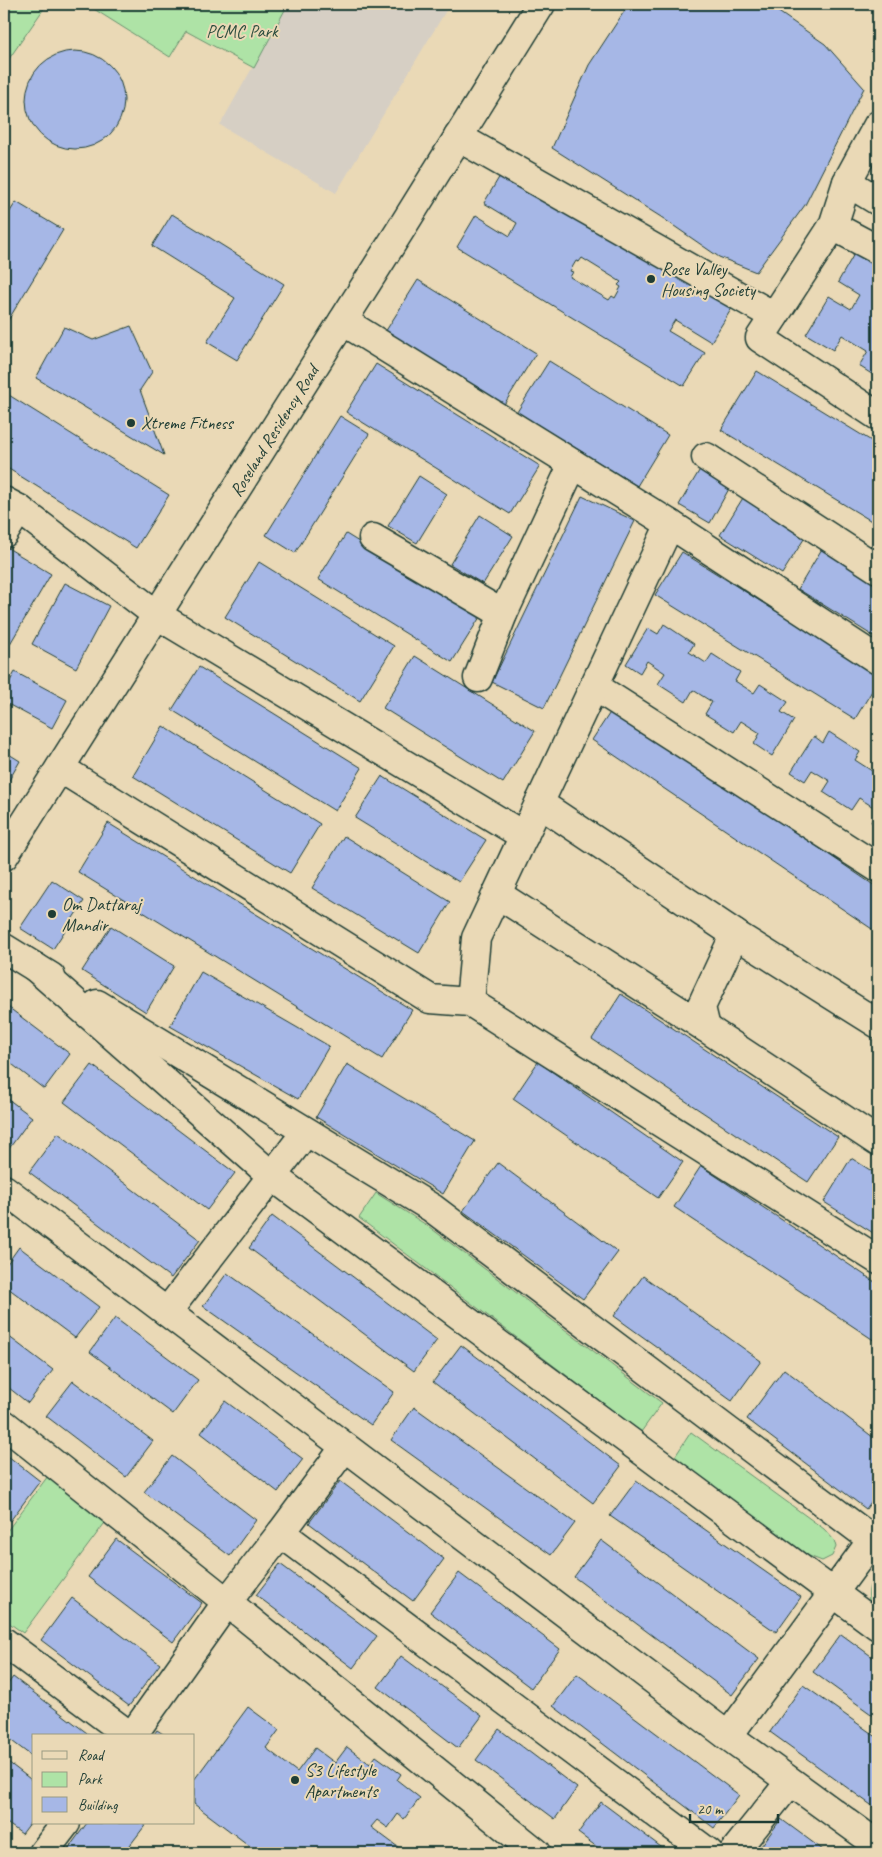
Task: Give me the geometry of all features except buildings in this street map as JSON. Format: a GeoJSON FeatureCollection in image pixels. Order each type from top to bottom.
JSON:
{"type":"FeatureCollection","features":[{"type":"Feature","properties":{"kind":"street","name":"Roseland Residency Road"},"geometry":{"type":"LineString","coordinates":[[4,856],[343,321],[541,4]]}},
{"type":"Feature","properties":{"kind":"street"},"geometry":{"type":"LineString","coordinates":[[878,125],[847,182],[833,226],[760,338],[878,416]]}},
{"type":"Feature","properties":{"kind":"street"},"geometry":{"type":"LineString","coordinates":[[458,137],[774,316]]}},
{"type":"Feature","properties":{"kind":"street"},"geometry":{"type":"LineString","coordinates":[[847,182],[878,201]]}},
{"type":"Feature","properties":{"kind":"street"},"geometry":{"type":"LineString","coordinates":[[833,226],[878,250]]}},
{"type":"Feature","properties":{"kind":"street"},"geometry":{"type":"LineString","coordinates":[[343,321],[670,524],[878,660]]}},
{"type":"Feature","properties":{"kind":"street"},"geometry":{"type":"LineString","coordinates":[[706,457],[878,569]]}},
{"type":"Feature","properties":{"kind":"street"},"geometry":{"type":"LineString","coordinates":[[478,678],[503,614],[573,464]]}},
{"type":"Feature","properties":{"kind":"street"},"geometry":{"type":"LineString","coordinates":[[4,533],[11,505],[156,615],[524,836]]}},
{"type":"Feature","properties":{"kind":"street"},"geometry":{"type":"LineString","coordinates":[[470,1002],[476,938],[670,524]]}},
{"type":"Feature","properties":{"kind":"street"},"geometry":{"type":"LineString","coordinates":[[373,538],[503,614]]}},
{"type":"Feature","properties":{"kind":"street"},"geometry":{"type":"LineString","coordinates":[[594,686],[878,868]]}},
{"type":"Feature","properties":{"kind":"street"},"geometry":{"type":"LineString","coordinates":[[60,768],[430,999],[470,1002],[878,1260]]}},
{"type":"Feature","properties":{"kind":"street"},"geometry":{"type":"LineString","coordinates":[[539,803],[735,934],[878,1024]]}},
{"type":"Feature","properties":{"kind":"street"},"geometry":{"type":"LineString","coordinates":[[497,894],[706,1028],[878,1142]]}},
{"type":"Feature","properties":{"kind":"street"},"geometry":{"type":"LineString","coordinates":[[706,1028],[701,1007],[735,934]]}},
{"type":"Feature","properties":{"kind":"street"},"geometry":{"type":"LineString","coordinates":[[4,948],[432,1208],[875,1542],[834,1593],[728,1736]]}},
{"type":"Feature","properties":{"kind":"street"},"geometry":{"type":"LineString","coordinates":[[35,967],[272,1176],[878,1626]]}},
{"type":"Feature","properties":{"kind":"street"},"geometry":{"type":"LineString","coordinates":[[167,1312],[306,1132]]}},
{"type":"Feature","properties":{"kind":"street"},"geometry":{"type":"LineString","coordinates":[[8,1202],[167,1312],[728,1736],[878,1845]]}},
{"type":"Feature","properties":{"kind":"street"},"geometry":{"type":"LineString","coordinates":[[4,1424],[537,1853]]}},
{"type":"Feature","properties":{"kind":"street"},"geometry":{"type":"LineString","coordinates":[[132,1734],[227,1602],[345,1446]]}},
{"type":"Feature","properties":{"kind":"street"},"geometry":{"type":"LineString","coordinates":[[281,1533],[709,1853]]}},
{"type":"Feature","properties":{"kind":"street"},"geometry":{"type":"LineString","coordinates":[[4,1642],[128,1734]]}},
{"type":"Feature","properties":{"kind":"street"},"geometry":{"type":"LineString","coordinates":[[733,1853],[790,1782]]}},
{"type":"Feature","properties":{"kind":"street"},"geometry":{"type":"LineString","coordinates":[[43,1853],[65,1824]]}},
{"type":"Feature","properties":{"kind":"shaded area"},"geometry":{"type":"Polygon","coordinates":[[[284,4],[450,4],[336,193],[220,125],[287,6],[284,4]]]}},
{"type":"Feature","properties":{"kind":"green space"},"geometry":{"type":"Polygon","coordinates":[[[4,4],[47,4],[4,66],[4,4]]]}},
{"type":"Feature","properties":{"kind":"green space","name":"PCMC Park"},"geometry":{"type":"Polygon","coordinates":[[[86,4],[284,4],[287,6],[254,68],[186,31],[170,57],[86,4]]]}},
{"type":"Feature","properties":{"kind":"green space"},"geometry":{"type":"Polygon","coordinates":[[[376,1193],[428,1226],[662,1403],[641,1432],[359,1218],[376,1193]]]}},
{"type":"Feature","properties":{"kind":"green space"},"geometry":{"type":"Polygon","coordinates":[[[691,1432],[824,1529],[834,1540],[836,1547],[832,1556],[822,1561],[809,1556],[674,1458],[691,1432]]]}},
{"type":"Feature","properties":{"kind":"green space"},"geometry":{"type":"Polygon","coordinates":[[[48,1476],[107,1520],[23,1633],[4,1619],[4,1535],[48,1476]]]}},
{"type":"Feature","properties":{"kind":"green space"},"geometry":{"type":"Polygon","coordinates":[[[878,1576],[878,1608],[869,1600],[869,1593],[871,1584],[878,1576]]]}},
{"type":"Feature","properties":{"kind":"place","name":"Rose Valley Housing Society"},"geometry":{"type":"Point","coordinates":[651,279]}},
{"type":"Feature","properties":{"kind":"place","name":"Xtreme Fitness"},"geometry":{"type":"Point","coordinates":[131,423]}},
{"type":"Feature","properties":{"kind":"place","name":"Om Dattaraj Mandir"},"geometry":{"type":"Point","coordinates":[52,914]}},
{"type":"Feature","properties":{"kind":"place","name":"S3 Lifestyle Apartments"},"geometry":{"type":"Point","coordinates":[295,1780]}}]}
